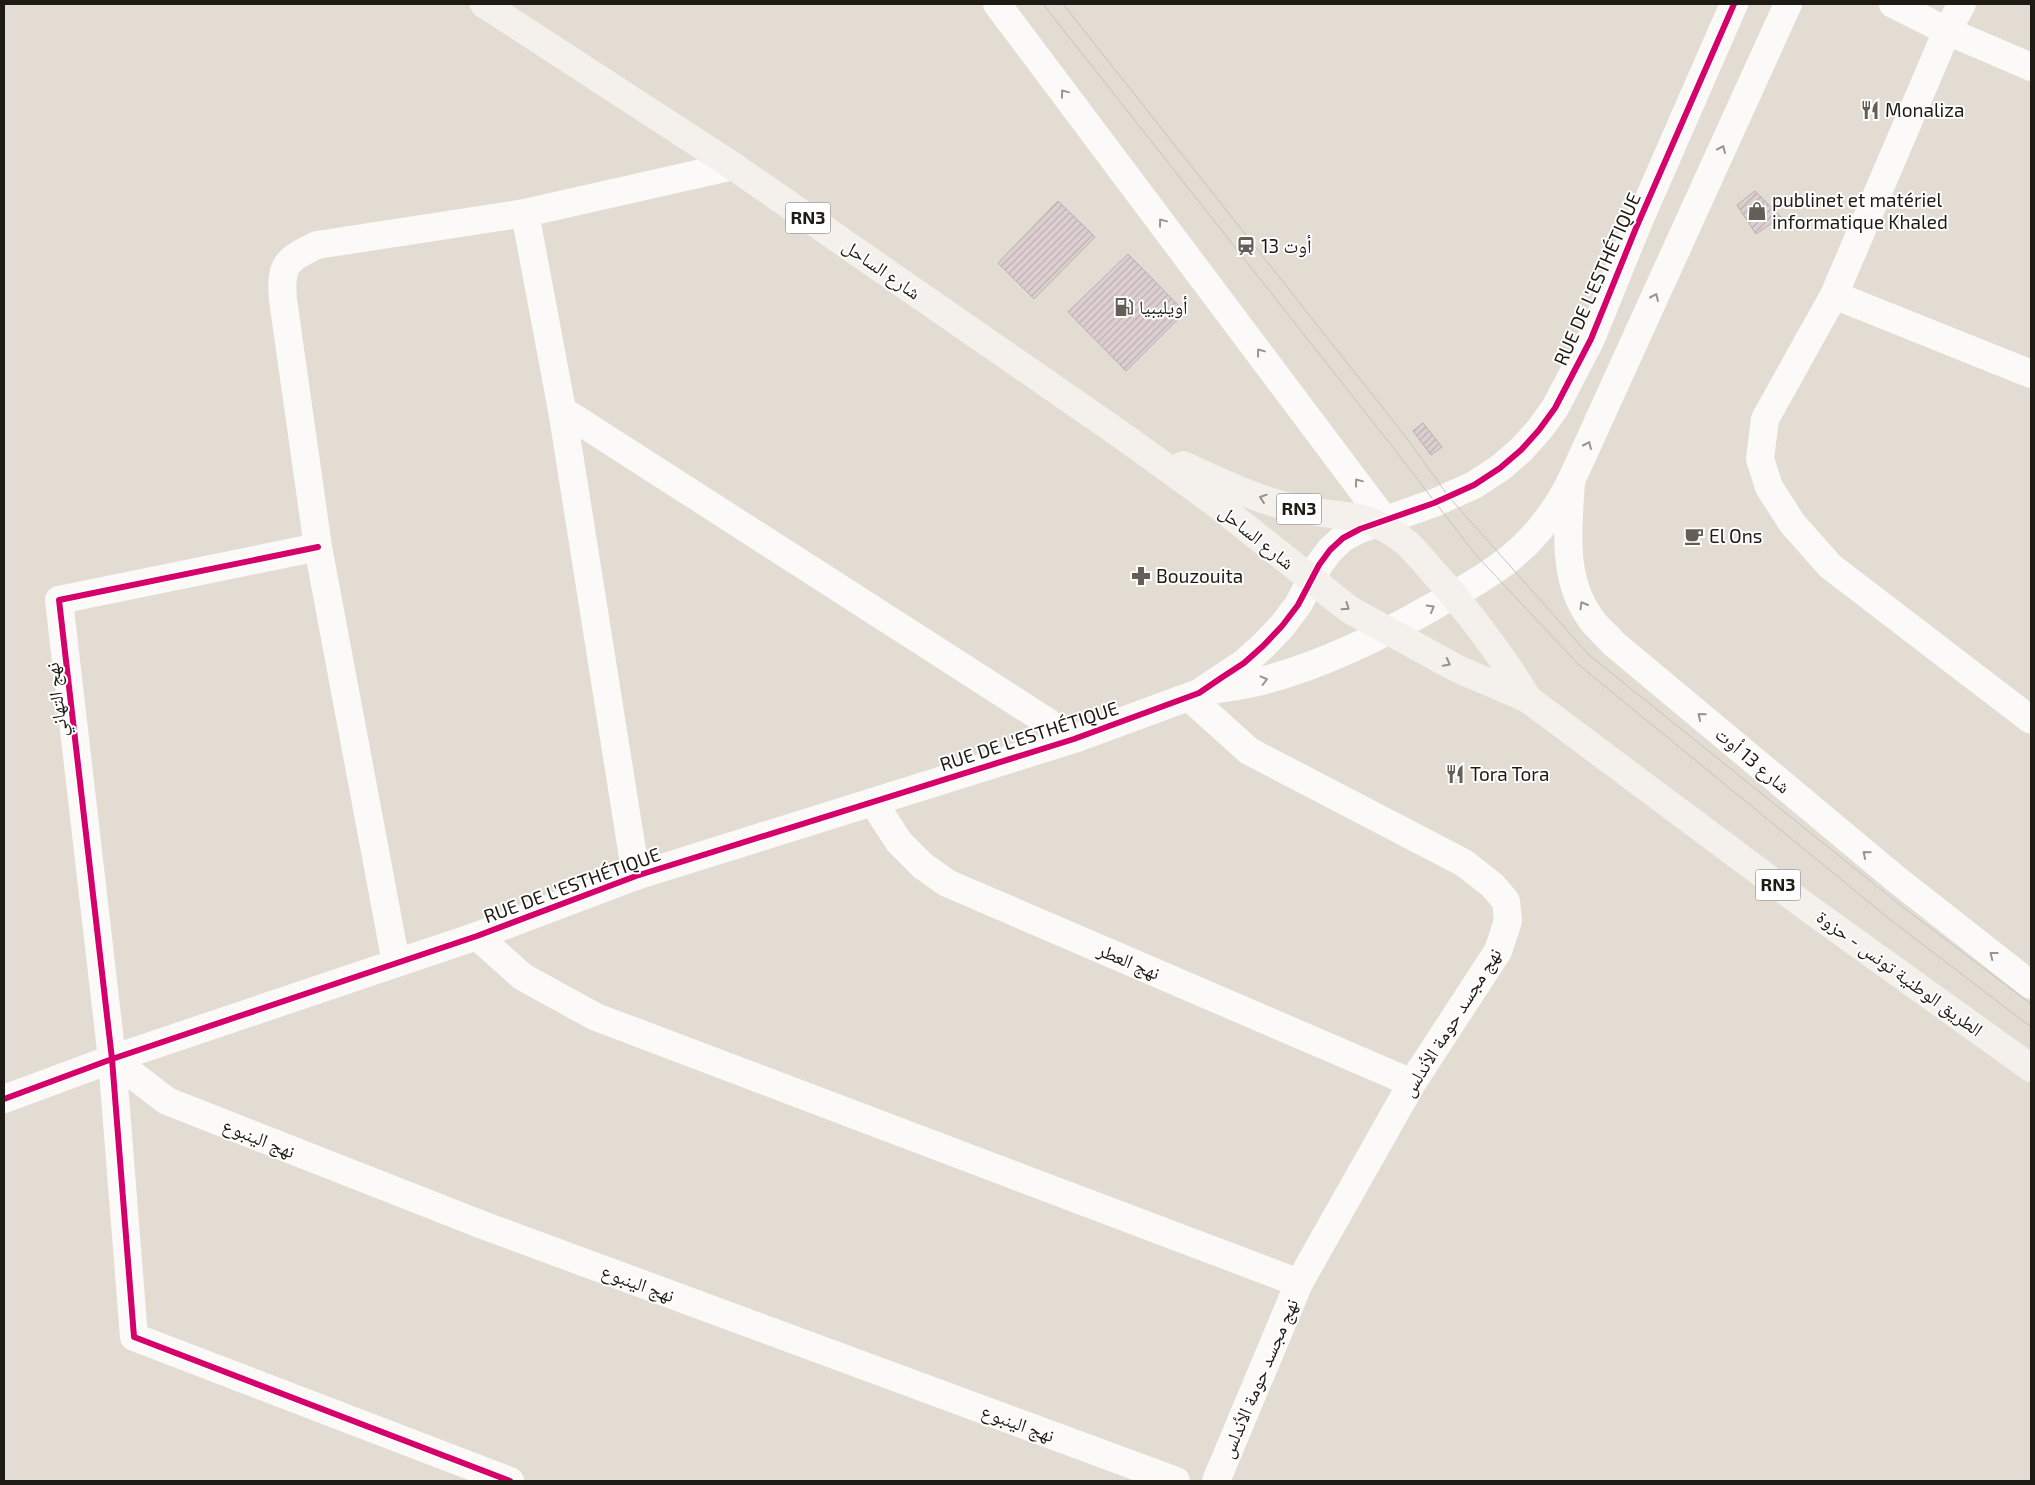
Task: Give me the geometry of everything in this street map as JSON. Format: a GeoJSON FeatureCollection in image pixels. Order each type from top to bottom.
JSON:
{"type":"FeatureCollection","features":[{"type":"Feature","properties":{"kind":"main road","name":"شارع الساحل"},"geometry":{"type":"LineString","coordinates":[[484,4],[733,166],[1127,439],[1214,502],[1311,582],[1350,610],[1388,632]]}},
{"type":"Feature","properties":{"kind":"main road","name":"شارع الساحل"},"geometry":{"type":"LineString","coordinates":[[1127,439],[1220,482],[1292,508],[1355,517],[1387,526],[1408,544],[1454,595]]}},
{"type":"Feature","properties":{"kind":"main road","name":"الطريق الوطنية تونس - حزوة"},"geometry":{"type":"LineString","coordinates":[[1454,595],[1494,645],[1528,699]]}},
{"type":"Feature","properties":{"kind":"main road","name":"الطريق الوطنية تونس - حزوة"},"geometry":{"type":"LineString","coordinates":[[1388,632],[1458,669],[1528,699],[1808,908],[2031,1068]]}},
{"type":"Feature","properties":{"kind":"street"},"geometry":{"type":"LineString","coordinates":[[997,4],[1387,526]]}},
{"type":"Feature","properties":{"kind":"street","name":"RUE DE L'ESTHÉTIQUE"},"geometry":{"type":"LineString","coordinates":[[1194,695],[1244,663],[1264,646],[1292,612],[1311,582],[1319,565],[1330,550],[1343,538],[1360,529],[1387,526],[1465,489],[1500,468],[1521,450],[1539,430],[1555,408],[1591,339],[1636,228],[1734,4]]}},
{"type":"Feature","properties":{"kind":"street","name":"RUE DE L'ESTHÉTIQUE"},"geometry":{"type":"LineString","coordinates":[[4,1099],[112,1059],[477,936],[636,876],[1074,739],[1194,695],[1264,681],[1310,667],[1352,650],[1388,632],[1475,584],[1506,563],[1528,543],[1548,520],[1571,481],[1788,4]]}},
{"type":"Feature","properties":{"kind":"street"},"geometry":{"type":"LineString","coordinates":[[1893,4],[1947,31],[2031,67]]}},
{"type":"Feature","properties":{"kind":"street"},"geometry":{"type":"LineString","coordinates":[[1962,4],[1947,31],[1834,295],[1765,419],[1760,459],[1770,487],[1792,523],[1830,566],[2031,720]]}},
{"type":"Feature","properties":{"kind":"street"},"geometry":{"type":"LineString","coordinates":[[396,963],[318,547],[283,300],[281,279],[285,267],[295,255],[317,246],[525,212],[733,166]]}},
{"type":"Feature","properties":{"kind":"street"},"geometry":{"type":"LineString","coordinates":[[525,212],[562,410],[636,876]]}},
{"type":"Feature","properties":{"kind":"street"},"geometry":{"type":"LineString","coordinates":[[1834,295],[2031,374]]}},
{"type":"Feature","properties":{"kind":"street"},"geometry":{"type":"LineString","coordinates":[[562,410],[1074,739]]}},
{"type":"Feature","properties":{"kind":"street","name":"شارع 13 أوت"},"geometry":{"type":"LineString","coordinates":[[1571,481],[1568,547],[1570,574],[1580,600],[1594,623],[1613,643],[1896,879],[2031,985]]}},
{"type":"Feature","properties":{"kind":"street","name":"نهج التهاني"},"geometry":{"type":"LineString","coordinates":[[112,1059],[59,600],[318,547]]}},
{"type":"Feature","properties":{"kind":"street","name":"نهج مجسد حومة الأندلس"},"geometry":{"type":"LineString","coordinates":[[1194,695],[1249,751],[1464,863],[1492,884],[1506,901],[1508,921],[1498,951],[1412,1083],[1299,1283],[1216,1481]]}},
{"type":"Feature","properties":{"kind":"street","name":"نهج العطر"},"geometry":{"type":"LineString","coordinates":[[873,802],[899,842],[923,866],[947,883],[1412,1083]]}},
{"type":"Feature","properties":{"kind":"street"},"geometry":{"type":"LineString","coordinates":[[477,936],[523,976],[596,1018],[1299,1283]]}},
{"type":"Feature","properties":{"kind":"street"},"geometry":{"type":"LineString","coordinates":[[112,1059],[134,1337],[510,1481]]}},
{"type":"Feature","properties":{"kind":"street","name":"نهج الينبوع"},"geometry":{"type":"LineString","coordinates":[[112,1059],[167,1101],[176,1105],[480,1224],[1176,1481]]}},
{"type":"Feature","properties":{"kind":"building","name":"publinet et matériel informatique Khaled"},"geometry":{"type":"Polygon","coordinates":[[[1755,191],[1781,217],[1756,234],[1737,205],[1755,191]]]}},
{"type":"Feature","properties":{"kind":"building"},"geometry":{"type":"Polygon","coordinates":[[[1058,201],[1095,237],[1034,299],[998,263],[1058,201]]]}},
{"type":"Feature","properties":{"kind":"building"},"geometry":{"type":"Polygon","coordinates":[[[1128,254],[1185,312],[1126,371],[1068,312],[1128,254]]]}},
{"type":"Feature","properties":{"kind":"building"},"geometry":{"type":"Polygon","coordinates":[[[1423,423],[1442,447],[1431,455],[1413,431],[1423,423]]]}},
{"type":"Feature","properties":{"kind":"tram line"},"geometry":{"type":"LineString","coordinates":[[1043,4],[1475,554],[1579,665],[1892,921],[2031,1027]]}},
{"type":"Feature","properties":{"kind":"tram line"},"geometry":{"type":"LineString","coordinates":[[1063,4],[1409,441],[1449,497],[1589,655],[1904,908],[2031,1004]]}},
{"type":"Feature","properties":{"kind":"cycle path"},"geometry":{"type":"LineString","coordinates":[[4,1099],[112,1059],[477,936],[636,876],[1074,739],[1199,693],[1244,663],[1282,626],[1298,605],[1319,565],[1330,550],[1343,538],[1360,529],[1434,503],[1474,485],[1500,468],[1521,450],[1539,430],[1555,408],[1591,339],[1636,228],[1734,4]]}},
{"type":"Feature","properties":{"kind":"cycle path"},"geometry":{"type":"LineString","coordinates":[[318,547],[59,600],[112,1059],[134,1337],[510,1481]]}},
{"type":"Feature","properties":{"kind":"place","name":"Monaliza"},"geometry":{"type":"Point","coordinates":[1870,110]}},
{"type":"Feature","properties":{"kind":"place","name":"publinet et matériel informatique Khaled"},"geometry":{"type":"Point","coordinates":[1757,211]}},
{"type":"Feature","properties":{"kind":"place","name":"13 أوت"},"geometry":{"type":"Point","coordinates":[1246,246]}},
{"type":"Feature","properties":{"kind":"place","name":"أويليبيا"},"geometry":{"type":"Point","coordinates":[1124,307]}},
{"type":"Feature","properties":{"kind":"place","name":"El Ons"},"geometry":{"type":"Point","coordinates":[1694,536]}},
{"type":"Feature","properties":{"kind":"place","name":"Bouzouita"},"geometry":{"type":"Point","coordinates":[1141,576]}},
{"type":"Feature","properties":{"kind":"place","name":"Tora Tora"},"geometry":{"type":"Point","coordinates":[1455,774]}}]}
